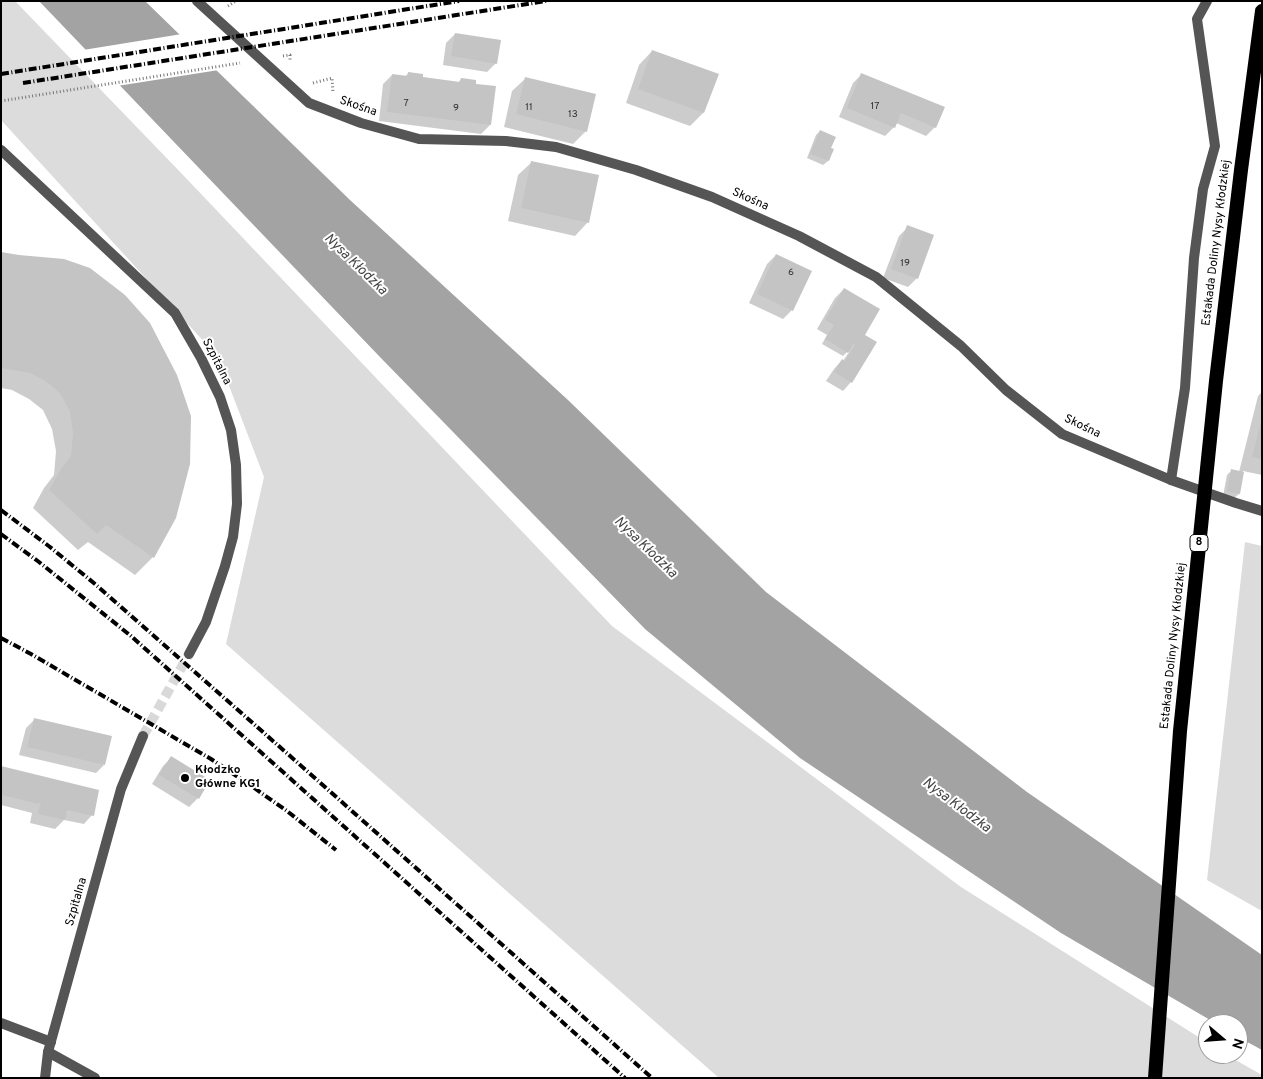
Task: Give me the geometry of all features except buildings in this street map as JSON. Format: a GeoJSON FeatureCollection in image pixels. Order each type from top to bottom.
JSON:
{"type":"FeatureCollection","features":[{"type":"Feature","properties":{"kind":"highway","name":"Estakada Doliny Nysy Kłodzkiej"},"geometry":{"type":"LineString","coordinates":[[1155,1078],[1180,731],[1216,381],[1262,11]]}},
{"type":"Feature","properties":{"kind":"street","name":"Skośna"},"geometry":{"type":"LineString","coordinates":[[197,1],[309,103],[361,123],[419,139],[506,141],[556,147],[636,170],[712,197],[799,236],[876,278],[960,346],[1006,390],[1062,434],[1171,480],[1262,511]]}},
{"type":"Feature","properties":{"kind":"street"},"geometry":{"type":"LineString","coordinates":[[1171,480],[1185,388],[1197,228],[1203,189],[1215,146],[1197,19],[1207,1]]}},
{"type":"Feature","properties":{"kind":"street","name":"Szpitalna"},"geometry":{"type":"LineString","coordinates":[[1,150],[175,314],[201,358],[220,397],[231,430],[236,465],[237,504],[233,537],[218,588],[206,622],[189,654]]}},
{"type":"Feature","properties":{"kind":"street","name":"Szpitalna"},"geometry":{"type":"LineString","coordinates":[[46,1078],[49,1047],[121,789],[143,736]]}},
{"type":"Feature","properties":{"kind":"street"},"geometry":{"type":"LineString","coordinates":[[1,1023],[49,1047],[95,1078]]}},
{"type":"Feature","properties":{"kind":"path"},"geometry":{"type":"LineString","coordinates":[[1,101],[240,63]]}},
{"type":"Feature","properties":{"kind":"path"},"geometry":{"type":"LineString","coordinates":[[323,80],[332,78],[333,94]]}},
{"type":"Feature","properties":{"kind":"shaded area"},"geometry":{"type":"Polygon","coordinates":[[[1,1],[15,1],[612,626],[961,887],[1198,1037],[1198,1064],[1243,1064],[1262,1075],[1262,1078],[719,1078],[226,644],[264,477],[218,357],[1,120],[1,1]]]}},
{"type":"Feature","properties":{"kind":"shaded area"},"geometry":{"type":"Polygon","coordinates":[[[1245,542],[1262,546],[1262,911],[1207,880],[1245,542]]]}},
{"type":"Feature","properties":{"kind":"water","name":"Nysa Kłodzka"},"geometry":{"type":"Polygon","coordinates":[[[39,1],[145,1],[350,200],[568,400],[766,592],[1027,792],[1262,955],[1262,1050],[1248,1042],[1248,1014],[1200,1014],[1061,933],[800,758],[645,629],[379,356],[39,1]]]}},
{"type":"Feature","properties":{"kind":"pier"},"geometry":{"type":"Polygon","coordinates":[[[182,34],[219,70],[117,86],[83,50],[182,34]]]}},
{"type":"Feature","properties":{"kind":"tunnel"},"geometry":{"type":"LineString","coordinates":[[143,736],[189,654]]}},
{"type":"Feature","properties":{"kind":"railway"},"geometry":{"type":"LineString","coordinates":[[1,74],[459,1]]}},
{"type":"Feature","properties":{"kind":"railway"},"geometry":{"type":"LineString","coordinates":[[23,83],[546,1]]}},
{"type":"Feature","properties":{"kind":"railway"},"geometry":{"type":"LineString","coordinates":[[1,510],[95,584],[652,1078]]}},
{"type":"Feature","properties":{"kind":"railway"},"geometry":{"type":"LineString","coordinates":[[1,534],[131,636],[625,1078]]}},
{"type":"Feature","properties":{"kind":"railway"},"geometry":{"type":"LineString","coordinates":[[1,638],[211,759],[287,811],[336,850]]}},
{"type":"Feature","properties":{"kind":"place","name":"Kłodzko Główne KG1"},"geometry":{"type":"Point","coordinates":[185,778]}}]}
